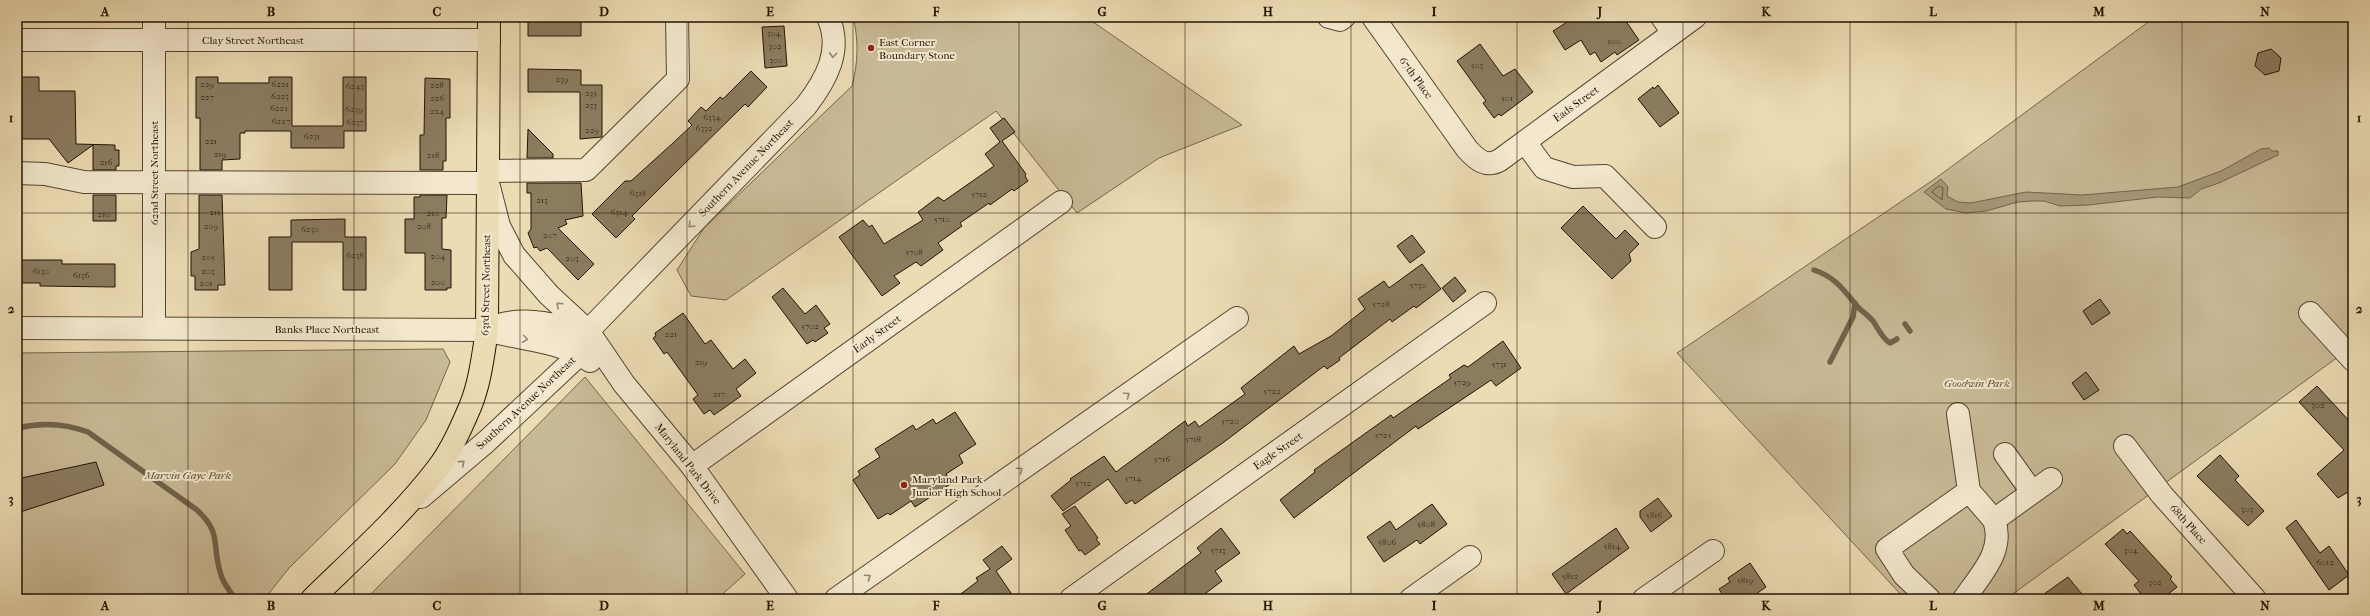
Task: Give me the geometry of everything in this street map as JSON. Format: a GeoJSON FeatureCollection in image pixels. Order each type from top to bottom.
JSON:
{"type":"FeatureCollection","features":[{"type":"Feature","properties":{"kind":"main road","name":"63rd Street Northeast"},"geometry":{"type":"LineString","coordinates":[[389,524],[438,468],[458,435],[470,406],[480,373],[487,330],[489,17]]}},
{"type":"Feature","properties":{"kind":"main road","name":"Southern Avenue Northeast"},"geometry":{"type":"LineString","coordinates":[[312,599],[389,524]]}},
{"type":"Feature","properties":{"kind":"street","name":"62nd Street Northeast"},"geometry":{"type":"LineString","coordinates":[[154,17],[154,328]]}},
{"type":"Feature","properties":{"kind":"street"},"geometry":{"type":"LineString","coordinates":[[17,173],[45,174],[84,182],[154,183],[488,177],[586,170],[678,80],[677,17]]}},
{"type":"Feature","properties":{"kind":"street","name":"Southern Avenue Northeast"},"geometry":{"type":"LineString","coordinates":[[389,524],[487,441],[580,354],[588,331],[806,106],[822,86],[832,62],[834,40],[828,17]]}},
{"type":"Feature","properties":{"kind":"street"},"geometry":{"type":"LineString","coordinates":[[1328,17],[1340,20],[1344,17]]}},
{"type":"Feature","properties":{"kind":"street","name":"67th Place"},"geometry":{"type":"LineString","coordinates":[[1373,17],[1459,138]]}},
{"type":"Feature","properties":{"kind":"street","name":"Eads Street"},"geometry":{"type":"LineString","coordinates":[[1459,138],[1476,158],[1485,163],[1491,164],[1500,160],[1525,142],[1668,25],[1695,17]]}},
{"type":"Feature","properties":{"kind":"street","name":"Clay Street Northeast"},"geometry":{"type":"LineString","coordinates":[[17,40],[489,40]]}},
{"type":"Feature","properties":{"kind":"street"},"geometry":{"type":"LineString","coordinates":[[1525,142],[1544,168],[1573,176],[1605,176],[1655,227]]}},
{"type":"Feature","properties":{"kind":"street","name":"Maryland Park Drive"},"geometry":{"type":"LineString","coordinates":[[488,177],[499,226],[514,255],[543,289],[588,331],[624,384],[692,466],[787,599]]}},
{"type":"Feature","properties":{"kind":"street","name":"Early Street"},"geometry":{"type":"LineString","coordinates":[[692,466],[1061,202]]}},
{"type":"Feature","properties":{"kind":"street","name":"Eagle Street"},"geometry":{"type":"LineString","coordinates":[[1071,599],[1485,303]]}},
{"type":"Feature","properties":{"kind":"street"},"geometry":{"type":"LineString","coordinates":[[2310,313],[2349,355]]}},
{"type":"Feature","properties":{"kind":"street"},"geometry":{"type":"LineString","coordinates":[[836,599],[1237,318]]}},
{"type":"Feature","properties":{"kind":"street"},"geometry":{"type":"LineString","coordinates":[[487,330],[497,325],[520,320],[588,331]]}},
{"type":"Feature","properties":{"kind":"street","name":"Banks Place Northeast"},"geometry":{"type":"LineString","coordinates":[[17,328],[487,330],[514,338],[544,342],[580,354],[624,384]]}},
{"type":"Feature","properties":{"kind":"street"},"geometry":{"type":"LineString","coordinates":[[1958,414],[1969,491],[1994,520],[1998,533],[1995,552],[1964,599]]}},
{"type":"Feature","properties":{"kind":"street","name":"68th Place"},"geometry":{"type":"LineString","coordinates":[[2125,446],[2162,495],[2255,599]]}},
{"type":"Feature","properties":{"kind":"street"},"geometry":{"type":"LineString","coordinates":[[2005,454],[2032,492]]}},
{"type":"Feature","properties":{"kind":"street"},"geometry":{"type":"LineString","coordinates":[[1994,520],[2050,479]]}},
{"type":"Feature","properties":{"kind":"street"},"geometry":{"type":"LineString","coordinates":[[1929,599],[1904,575],[1887,549],[1969,491]]}},
{"type":"Feature","properties":{"kind":"street"},"geometry":{"type":"LineString","coordinates":[[1644,599],[1713,551]]}},
{"type":"Feature","properties":{"kind":"street"},"geometry":{"type":"LineString","coordinates":[[1411,599],[1470,557]]}},
{"type":"Feature","properties":{"kind":"green space"},"geometry":{"type":"Polygon","coordinates":[[[853,17],[1086,17],[1242,125],[1159,158],[1077,213],[996,111],[726,300],[691,296],[677,270],[704,228],[852,86],[856,69],[857,52],[853,17]]]}},
{"type":"Feature","properties":{"kind":"green space","name":"Goodwin Park"},"geometry":{"type":"Polygon","coordinates":[[[2155,17],[2353,17],[2353,346],[2006,599],[1905,599],[1677,353],[1936,178],[2155,17]]]}},
{"type":"Feature","properties":{"kind":"green space","name":"Marvin Gaye Park"},"geometry":{"type":"Polygon","coordinates":[[[443,349],[450,362],[426,420],[395,464],[289,568],[266,597],[261,599],[17,599],[17,353],[443,349]]]}},
{"type":"Feature","properties":{"kind":"green space"},"geometry":{"type":"Polygon","coordinates":[[[585,377],[745,574],[717,599],[366,599],[585,377]]]}},
{"type":"Feature","properties":{"kind":"water"},"geometry":{"type":"Polygon","coordinates":[[[2269,148],[2272,151],[2278,151],[2278,155],[2219,183],[2201,189],[2190,198],[2158,197],[2088,205],[2060,206],[2044,201],[2032,201],[2018,202],[1986,211],[1966,213],[1946,209],[1924,192],[1941,179],[1948,187],[1947,196],[1958,202],[1971,203],[2026,192],[2082,195],[2178,187],[2221,171],[2261,149],[2269,148]]]}},
{"type":"Feature","properties":{"kind":"building"},"geometry":{"type":"Polygon","coordinates":[[[528,17],[581,17],[581,36],[528,36],[528,17]]]}},
{"type":"Feature","properties":{"kind":"building"},"geometry":{"type":"Polygon","coordinates":[[[1575,17],[1623,17],[1639,40],[1617,55],[1615,52],[1601,62],[1595,52],[1590,55],[1581,40],[1565,50],[1553,31],[1575,17]]]}},
{"type":"Feature","properties":{"kind":"building"},"geometry":{"type":"Polygon","coordinates":[[[784,26],[787,66],[765,68],[762,27],[784,26]]]}},
{"type":"Feature","properties":{"kind":"building"},"geometry":{"type":"Polygon","coordinates":[[[1480,44],[1503,76],[1515,69],[1533,92],[1501,116],[1499,114],[1494,118],[1483,103],[1486,101],[1457,61],[1480,44]]]}},
{"type":"Feature","properties":{"kind":"building"},"geometry":{"type":"Polygon","coordinates":[[[2271,49],[2281,58],[2279,71],[2265,75],[2255,66],[2258,53],[2271,49]]]}},
{"type":"Feature","properties":{"kind":"building"},"geometry":{"type":"Polygon","coordinates":[[[528,69],[581,70],[581,85],[602,85],[602,137],[580,139],[580,92],[528,92],[528,69]]]}},
{"type":"Feature","properties":{"kind":"building"},"geometry":{"type":"Polygon","coordinates":[[[751,71],[767,87],[748,107],[745,104],[632,216],[635,219],[616,238],[592,214],[625,181],[631,181],[692,125],[688,121],[701,107],[706,111],[720,97],[723,99],[751,71]]]}},
{"type":"Feature","properties":{"kind":"building"},"geometry":{"type":"Polygon","coordinates":[[[17,77],[39,77],[39,91],[75,91],[76,144],[115,145],[115,150],[119,150],[119,166],[116,166],[116,170],[93,170],[93,145],[68,163],[49,139],[17,139],[17,77]]]}},
{"type":"Feature","properties":{"kind":"building"},"geometry":{"type":"Polygon","coordinates":[[[196,77],[218,77],[218,83],[269,83],[269,77],[292,77],[292,126],[343,126],[343,77],[366,77],[366,131],[344,131],[344,148],[291,148],[291,131],[245,131],[245,133],[240,133],[240,159],[222,160],[222,170],[200,170],[200,118],[196,118],[196,77]]]}},
{"type":"Feature","properties":{"kind":"building"},"geometry":{"type":"Polygon","coordinates":[[[425,78],[450,79],[450,118],[446,118],[446,161],[443,161],[443,170],[420,170],[420,135],[424,135],[425,78]]]}},
{"type":"Feature","properties":{"kind":"building"},"geometry":{"type":"Polygon","coordinates":[[[1658,85],[1679,113],[1660,127],[1638,99],[1653,87],[1654,89],[1658,85]]]}},
{"type":"Feature","properties":{"kind":"building"},"geometry":{"type":"Polygon","coordinates":[[[1004,118],[1015,132],[1002,141],[1026,174],[1025,176],[1028,181],[1014,191],[1012,189],[990,205],[989,203],[960,223],[962,226],[938,243],[943,250],[921,266],[916,262],[894,276],[900,283],[882,296],[839,237],[863,220],[869,227],[872,225],[884,244],[923,220],[918,212],[938,197],[944,201],[994,166],[985,154],[1000,142],[990,128],[1004,118]]]}},
{"type":"Feature","properties":{"kind":"building"},"geometry":{"type":"Polygon","coordinates":[[[528,129],[553,154],[553,158],[527,158],[528,129]]]}},
{"type":"Feature","properties":{"kind":"building"},"geometry":{"type":"Polygon","coordinates":[[[527,183],[581,183],[583,216],[565,220],[567,224],[558,228],[594,264],[578,280],[547,248],[540,251],[537,247],[534,248],[528,233],[531,229],[531,193],[527,193],[527,183]]]}},
{"type":"Feature","properties":{"kind":"building"},"geometry":{"type":"Polygon","coordinates":[[[93,195],[116,195],[116,221],[93,221],[93,195]]]}},
{"type":"Feature","properties":{"kind":"building"},"geometry":{"type":"Polygon","coordinates":[[[199,195],[222,195],[225,285],[218,285],[218,290],[195,290],[195,276],[191,276],[191,252],[199,249],[199,195]]]}},
{"type":"Feature","properties":{"kind":"building"},"geometry":{"type":"Polygon","coordinates":[[[420,195],[447,195],[446,218],[442,218],[442,249],[451,250],[451,288],[447,288],[447,290],[425,290],[425,253],[405,253],[405,219],[414,219],[414,197],[420,197],[420,195]]]}},
{"type":"Feature","properties":{"kind":"building"},"geometry":{"type":"Polygon","coordinates":[[[1583,206],[1616,239],[1625,230],[1639,244],[1629,254],[1631,261],[1612,279],[1561,228],[1583,206]]]}},
{"type":"Feature","properties":{"kind":"building"},"geometry":{"type":"Polygon","coordinates":[[[345,219],[345,237],[366,237],[366,290],[343,290],[343,242],[292,242],[292,290],[269,290],[269,237],[291,237],[291,220],[345,219]]]}},
{"type":"Feature","properties":{"kind":"building"},"geometry":{"type":"Polygon","coordinates":[[[1412,235],[1425,252],[1410,263],[1397,246],[1412,235]]]}},
{"type":"Feature","properties":{"kind":"building"},"geometry":{"type":"Polygon","coordinates":[[[17,260],[62,260],[62,264],[115,264],[115,287],[40,286],[40,283],[17,283],[17,260]]]}},
{"type":"Feature","properties":{"kind":"building"},"geometry":{"type":"Polygon","coordinates":[[[1422,264],[1441,289],[1416,308],[1414,306],[1392,322],[1390,319],[1339,358],[1340,360],[1327,369],[1324,366],[1224,442],[1135,504],[1132,500],[1126,504],[1108,479],[1063,511],[1051,496],[1071,480],[1070,479],[1104,456],[1116,472],[1185,421],[1188,426],[1195,421],[1199,427],[1245,394],[1241,388],[1294,346],[1299,354],[1331,336],[1365,309],[1358,299],[1384,281],[1389,288],[1422,264]]]}},
{"type":"Feature","properties":{"kind":"building"},"geometry":{"type":"Polygon","coordinates":[[[1455,277],[1466,291],[1453,302],[1442,288],[1455,277]]]}},
{"type":"Feature","properties":{"kind":"building"},"geometry":{"type":"Polygon","coordinates":[[[783,288],[805,314],[816,305],[830,324],[824,328],[828,333],[815,342],[813,340],[807,344],[772,297],[783,288]]]}},
{"type":"Feature","properties":{"kind":"building"},"geometry":{"type":"Polygon","coordinates":[[[2100,299],[2110,313],[2092,325],[2083,311],[2100,299]]]}},
{"type":"Feature","properties":{"kind":"building"},"geometry":{"type":"Polygon","coordinates":[[[683,313],[705,344],[711,340],[733,369],[745,359],[756,373],[736,389],[741,396],[714,415],[710,410],[704,414],[693,399],[698,395],[667,352],[664,354],[653,338],[656,336],[655,333],[683,313]]]}},
{"type":"Feature","properties":{"kind":"building"},"geometry":{"type":"Polygon","coordinates":[[[1503,341],[1521,368],[1496,386],[1491,380],[1418,429],[1416,426],[1294,518],[1280,500],[1315,472],[1314,470],[1391,415],[1393,418],[1451,378],[1449,375],[1464,365],[1468,367],[1503,341]]]}},
{"type":"Feature","properties":{"kind":"building"},"geometry":{"type":"Polygon","coordinates":[[[2086,372],[2099,390],[2084,400],[2072,383],[2086,372]]]}},
{"type":"Feature","properties":{"kind":"building"},"geometry":{"type":"Polygon","coordinates":[[[2317,386],[2353,425],[2353,489],[2338,498],[2317,474],[2344,450],[2299,402],[2317,386]]]}},
{"type":"Feature","properties":{"kind":"building"},"geometry":{"type":"Polygon","coordinates":[[[955,412],[976,444],[959,455],[963,463],[946,474],[952,483],[915,507],[911,501],[890,515],[888,513],[878,519],[853,480],[860,475],[858,471],[880,457],[875,449],[913,425],[916,430],[933,419],[936,424],[955,412]]]}},
{"type":"Feature","properties":{"kind":"building"},"geometry":{"type":"Polygon","coordinates":[[[2220,455],[2239,476],[2235,480],[2264,511],[2248,526],[2197,476],[2220,455]]]}},
{"type":"Feature","properties":{"kind":"building"},"geometry":{"type":"Polygon","coordinates":[[[96,462],[104,485],[17,513],[17,479],[96,462]]]}},
{"type":"Feature","properties":{"kind":"building"},"geometry":{"type":"Polygon","coordinates":[[[1658,498],[1672,516],[1651,532],[1640,517],[1640,511],[1658,498]]]}},
{"type":"Feature","properties":{"kind":"building"},"geometry":{"type":"Polygon","coordinates":[[[1432,504],[1447,524],[1420,544],[1417,540],[1384,562],[1367,537],[1390,521],[1396,530],[1432,504]]]}},
{"type":"Feature","properties":{"kind":"building"},"geometry":{"type":"Polygon","coordinates":[[[1075,506],[1098,538],[1096,539],[1100,544],[1085,555],[1081,550],[1079,551],[1065,530],[1071,526],[1062,514],[1075,506]]]}},
{"type":"Feature","properties":{"kind":"building"},"geometry":{"type":"Polygon","coordinates":[[[2296,520],[2320,553],[2329,546],[2349,575],[2329,590],[2286,528],[2296,520]]]}},
{"type":"Feature","properties":{"kind":"building"},"geometry":{"type":"Polygon","coordinates":[[[1221,528],[1240,553],[1215,571],[1222,581],[1198,599],[1140,599],[1201,553],[1197,548],[1221,528]]]}},
{"type":"Feature","properties":{"kind":"building"},"geometry":{"type":"Polygon","coordinates":[[[1616,528],[1629,548],[1566,594],[1552,574],[1616,528]]]}},
{"type":"Feature","properties":{"kind":"building"},"geometry":{"type":"Polygon","coordinates":[[[2123,529],[2127,534],[2130,531],[2172,577],[2170,579],[2177,587],[2162,599],[2145,599],[2134,585],[2139,581],[2105,544],[2123,529]]]}},
{"type":"Feature","properties":{"kind":"building"},"geometry":{"type":"Polygon","coordinates":[[[1002,546],[1012,559],[996,571],[1015,599],[954,599],[978,581],[976,578],[990,569],[983,560],[1002,546]]]}},
{"type":"Feature","properties":{"kind":"building"},"geometry":{"type":"Polygon","coordinates":[[[1750,563],[1766,587],[1749,599],[1725,599],[1719,589],[1730,582],[1728,578],[1750,563]]]}},
{"type":"Feature","properties":{"kind":"building"},"geometry":{"type":"Polygon","coordinates":[[[2068,577],[2086,599],[2037,599],[2068,577]]]}},
{"type":"Feature","properties":{"kind":"waterway"},"geometry":{"type":"LineString","coordinates":[[1814,270],[1828,276],[1838,284],[1859,308],[1873,321],[1882,336],[1887,341],[1890,343],[1897,339]]}},
{"type":"Feature","properties":{"kind":"waterway"},"geometry":{"type":"LineString","coordinates":[[1830,362],[1853,317],[1855,303]]}},
{"type":"Feature","properties":{"kind":"waterway"},"geometry":{"type":"LineString","coordinates":[[1905,324],[1910,331]]}},
{"type":"Feature","properties":{"kind":"waterway"},"geometry":{"type":"LineString","coordinates":[[17,428],[53,424],[88,432],[197,510],[205,518],[213,533],[218,565],[222,578],[235,599]]}},
{"type":"Feature","properties":{"kind":"place","name":"East Corner Boundary Stone"},"geometry":{"type":"Point","coordinates":[871,48]}},
{"type":"Feature","properties":{"kind":"place","name":"Maryland Park Junior High School"},"geometry":{"type":"Point","coordinates":[904,485]}}]}
